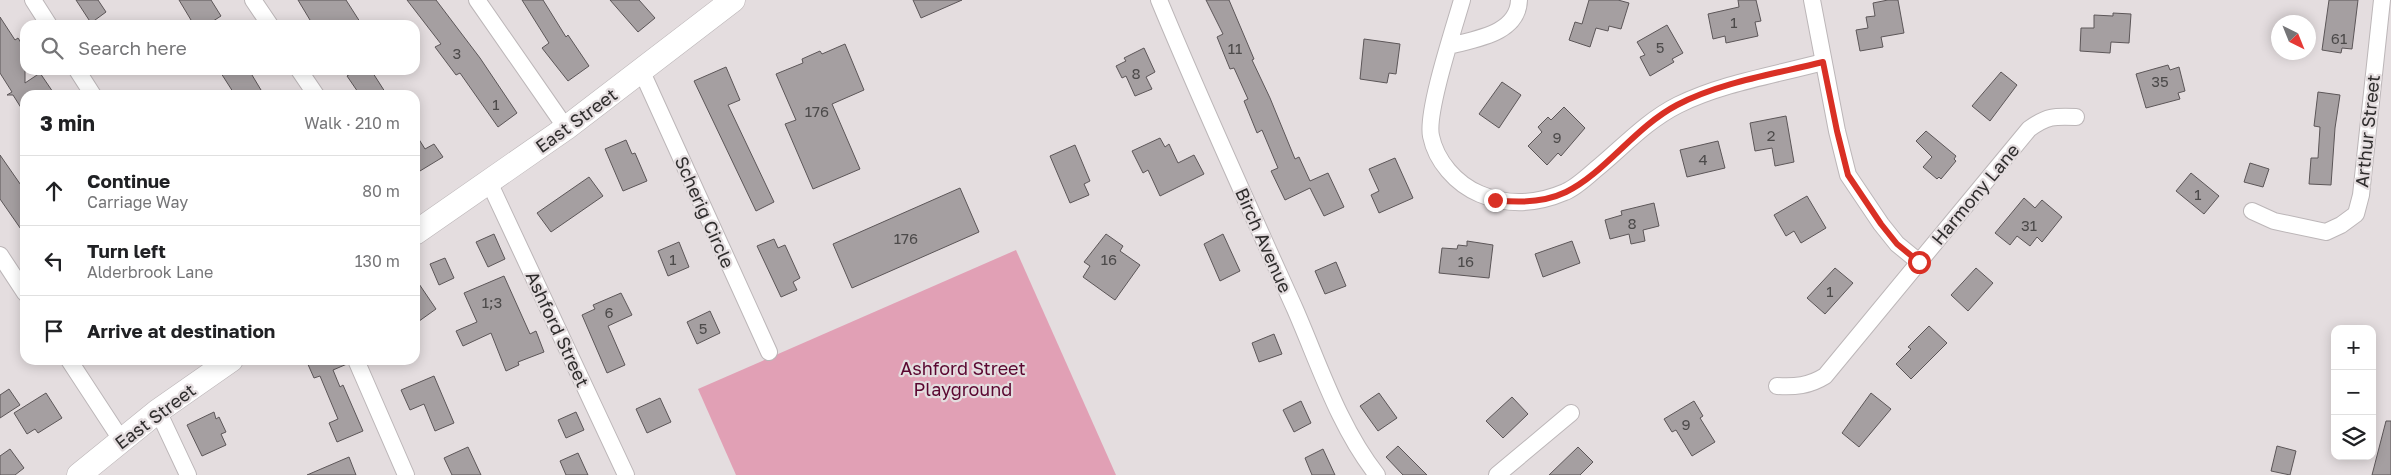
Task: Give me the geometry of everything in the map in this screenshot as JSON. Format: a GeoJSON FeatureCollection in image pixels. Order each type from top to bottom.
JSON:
{"type":"FeatureCollection","features":[{"type":"Feature","properties":{"kind":"main road","name":"East Street"},"geometry":{"type":"LineString","coordinates":[[420,230],[566,128],[642,72],[721,4]]}},
{"type":"Feature","properties":{"kind":"main road","name":"East Street"},"geometry":{"type":"LineString","coordinates":[[80,475],[158,411],[224,365]]}},
{"type":"Feature","properties":{"kind":"street"},"geometry":{"type":"LineString","coordinates":[[33,0],[46,20]]}},
{"type":"Feature","properties":{"kind":"street"},"geometry":{"type":"LineString","coordinates":[[253,0],[267,20]]}},
{"type":"Feature","properties":{"kind":"street"},"geometry":{"type":"LineString","coordinates":[[477,0],[566,128]]}},
{"type":"Feature","properties":{"kind":"street","name":"Birch Avenue"},"geometry":{"type":"LineString","coordinates":[[1159,0],[1192,80],[1254,216],[1333,398],[1354,439],[1377,475]]}},
{"type":"Feature","properties":{"kind":"street"},"geometry":{"type":"LineString","coordinates":[[1462,0],[1432,113],[1431,134],[1439,158],[1454,176],[1473,191],[1495,200],[1518,203],[1566,192],[1586,178],[1655,119],[1677,105],[1725,87],[1823,62]]}},
{"type":"Feature","properties":{"kind":"street"},"geometry":{"type":"LineString","coordinates":[[1449,46],[1502,29],[1516,15],[1519,0]]}},
{"type":"Feature","properties":{"kind":"street"},"geometry":{"type":"LineString","coordinates":[[1812,0],[1837,131],[1848,175],[1897,244],[1919,262]]}},
{"type":"Feature","properties":{"kind":"street","name":"Arthur Street"},"geometry":{"type":"LineString","coordinates":[[2252,211],[2274,221],[2326,232],[2341,225],[2356,214],[2361,195],[2382,0]]}},
{"type":"Feature","properties":{"kind":"street","name":"Scherig Circle"},"geometry":{"type":"LineString","coordinates":[[642,72],[769,352]]}},
{"type":"Feature","properties":{"kind":"street"},"geometry":{"type":"LineString","coordinates":[[80,75],[90,90]]}},
{"type":"Feature","properties":{"kind":"street"},"geometry":{"type":"LineString","coordinates":[[302,75],[313,90]]}},
{"type":"Feature","properties":{"kind":"street","name":"Harmony Lane"},"geometry":{"type":"LineString","coordinates":[[1777,386],[1797,387],[1813,383],[1825,376],[2029,130],[2042,120],[2052,116],[2076,116]]}},
{"type":"Feature","properties":{"kind":"street","name":"Ashford Street"},"geometry":{"type":"LineString","coordinates":[[489,182],[626,475]]}},
{"type":"Feature","properties":{"kind":"street"},"geometry":{"type":"LineString","coordinates":[[0,255],[20,285]]}},
{"type":"Feature","properties":{"kind":"street"},"geometry":{"type":"LineString","coordinates":[[72,365],[122,441]]}},
{"type":"Feature","properties":{"kind":"street"},"geometry":{"type":"LineString","coordinates":[[358,365],[406,475]]}},
{"type":"Feature","properties":{"kind":"street"},"geometry":{"type":"LineString","coordinates":[[158,411],[188,475]]}},
{"type":"Feature","properties":{"kind":"street"},"geometry":{"type":"LineString","coordinates":[[1507,472],[1571,413]]}},
{"type":"Feature","properties":{"kind":"green space","name":"Ashford Street Playground"},"geometry":{"type":"Polygon","coordinates":[[[1016,250],[1116,475],[736,475],[698,389],[1016,250]]]}},
{"type":"Feature","properties":{"kind":"building"},"geometry":{"type":"Polygon","coordinates":[[[76,0],[98,0],[106,12],[95,20],[89,20],[76,0]]]}},
{"type":"Feature","properties":{"kind":"building"},"geometry":{"type":"Polygon","coordinates":[[[179,0],[211,0],[221,16],[215,20],[191,20],[179,0]]]}},
{"type":"Feature","properties":{"kind":"building"},"geometry":{"type":"Polygon","coordinates":[[[298,0],[346,0],[359,20],[310,20],[298,0]]]}},
{"type":"Feature","properties":{"kind":"building"},"geometry":{"type":"Polygon","coordinates":[[[407,0],[436,0],[480,58],[517,113],[498,127],[460,73],[456,75],[435,47],[441,44],[407,0]]]}},
{"type":"Feature","properties":{"kind":"building"},"geometry":{"type":"Polygon","coordinates":[[[522,0],[543,0],[566,37],[568,35],[589,66],[568,81],[542,48],[549,43],[522,0]]]}},
{"type":"Feature","properties":{"kind":"building"},"geometry":{"type":"Polygon","coordinates":[[[610,0],[639,0],[655,18],[638,32],[610,0]]]}},
{"type":"Feature","properties":{"kind":"building"},"geometry":{"type":"Polygon","coordinates":[[[913,0],[962,0],[921,18],[913,0]]]}},
{"type":"Feature","properties":{"kind":"building"},"geometry":{"type":"Polygon","coordinates":[[[1206,0],[1229,0],[1254,59],[1252,60],[1295,159],[1299,157],[1310,181],[1328,173],[1344,207],[1324,216],[1310,188],[1285,200],[1271,171],[1278,168],[1262,130],[1257,133],[1244,101],[1248,99],[1234,68],[1230,69],[1217,37],[1223,34],[1206,0]]]}},
{"type":"Feature","properties":{"kind":"building"},"geometry":{"type":"Polygon","coordinates":[[[1589,0],[1618,0],[1629,3],[1621,29],[1609,26],[1608,31],[1596,28],[1590,47],[1569,40],[1575,22],[1582,24],[1589,0]]]}},
{"type":"Feature","properties":{"kind":"building"},"geometry":{"type":"Polygon","coordinates":[[[1738,0],[1756,0],[1761,21],[1755,22],[1758,36],[1726,43],[1725,36],[1713,39],[1708,14],[1739,7],[1738,0]]]}},
{"type":"Feature","properties":{"kind":"building"},"geometry":{"type":"Polygon","coordinates":[[[1898,0],[1904,33],[1881,37],[1883,47],[1860,51],[1856,30],[1868,28],[1866,17],[1875,16],[1873,3],[1898,0]]]}},
{"type":"Feature","properties":{"kind":"building"},"geometry":{"type":"Polygon","coordinates":[[[2329,0],[2358,0],[2352,49],[2342,48],[2341,53],[2322,50],[2329,0]]]}},
{"type":"Feature","properties":{"kind":"building"},"geometry":{"type":"Polygon","coordinates":[[[2113,13],[2131,14],[2129,43],[2111,42],[2110,53],[2080,51],[2081,28],[2094,28],[2094,15],[2113,16],[2113,13]]]}},
{"type":"Feature","properties":{"kind":"building"},"geometry":{"type":"Polygon","coordinates":[[[0,17],[15,40],[18,38],[20,41],[20,75],[25,75],[25,83],[37,75],[41,75],[52,90],[20,90],[20,106],[13,95],[7,95],[12,92],[0,73],[0,17]]]}},
{"type":"Feature","properties":{"kind":"building"},"geometry":{"type":"Polygon","coordinates":[[[1667,25],[1683,53],[1672,59],[1674,62],[1650,76],[1640,57],[1645,55],[1637,42],[1667,25]]]}},
{"type":"Feature","properties":{"kind":"building"},"geometry":{"type":"Polygon","coordinates":[[[1364,39],[1400,44],[1396,74],[1389,73],[1387,83],[1360,79],[1364,39]]]}},
{"type":"Feature","properties":{"kind":"building"},"geometry":{"type":"Polygon","coordinates":[[[845,44],[864,90],[832,104],[860,169],[813,189],[785,124],[796,120],[776,74],[803,63],[802,59],[820,51],[822,54],[845,44]]]}},
{"type":"Feature","properties":{"kind":"building"},"geometry":{"type":"Polygon","coordinates":[[[1144,48],[1155,72],[1146,77],[1152,89],[1135,96],[1126,76],[1122,78],[1116,66],[1126,61],[1124,58],[1144,48]]]}},
{"type":"Feature","properties":{"kind":"building"},"geometry":{"type":"Polygon","coordinates":[[[2168,65],[2170,70],[2179,67],[2185,91],[2178,93],[2180,99],[2146,108],[2136,74],[2168,65]]]}},
{"type":"Feature","properties":{"kind":"building"},"geometry":{"type":"Polygon","coordinates":[[[726,67],[740,100],[728,105],[774,202],[756,211],[694,81],[726,67]]]}},
{"type":"Feature","properties":{"kind":"building"},"geometry":{"type":"Polygon","coordinates":[[[2001,72],[2017,85],[1990,121],[1972,106],[2001,72]]]}},
{"type":"Feature","properties":{"kind":"building"},"geometry":{"type":"Polygon","coordinates":[[[222,75],[252,75],[261,90],[232,90],[222,75]]]}},
{"type":"Feature","properties":{"kind":"building"},"geometry":{"type":"Polygon","coordinates":[[[374,75],[384,90],[357,90],[347,76],[374,75]]]}},
{"type":"Feature","properties":{"kind":"building"},"geometry":{"type":"Polygon","coordinates":[[[1502,82],[1521,95],[1499,128],[1479,114],[1502,82]]]}},
{"type":"Feature","properties":{"kind":"building"},"geometry":{"type":"Polygon","coordinates":[[[2318,92],[2340,95],[2335,128],[2331,185],[2309,184],[2311,158],[2318,158],[2320,127],[2314,126],[2318,92]]]}},
{"type":"Feature","properties":{"kind":"building"},"geometry":{"type":"Polygon","coordinates":[[[1564,107],[1585,128],[1561,156],[1558,153],[1547,165],[1528,146],[1542,132],[1538,127],[1548,117],[1551,120],[1564,107]]]}},
{"type":"Feature","properties":{"kind":"building"},"geometry":{"type":"Polygon","coordinates":[[[1786,116],[1794,162],[1775,166],[1772,148],[1755,151],[1750,123],[1786,116]]]}},
{"type":"Feature","properties":{"kind":"building"},"geometry":{"type":"Polygon","coordinates":[[[1926,131],[1956,156],[1954,159],[1956,161],[1941,179],[1939,177],[1937,179],[1923,167],[1932,157],[1916,141],[1926,131]]]}},
{"type":"Feature","properties":{"kind":"building"},"geometry":{"type":"Polygon","coordinates":[[[1160,138],[1165,147],[1169,144],[1178,163],[1194,155],[1204,174],[1160,196],[1148,170],[1143,173],[1132,151],[1160,138]]]}},
{"type":"Feature","properties":{"kind":"building"},"geometry":{"type":"Polygon","coordinates":[[[626,140],[632,154],[635,153],[647,181],[623,191],[605,149],[626,140]]]}},
{"type":"Feature","properties":{"kind":"building"},"geometry":{"type":"Polygon","coordinates":[[[420,141],[425,149],[434,144],[443,157],[420,171],[420,141]]]}},
{"type":"Feature","properties":{"kind":"building"},"geometry":{"type":"Polygon","coordinates":[[[1718,141],[1725,168],[1687,177],[1680,150],[1718,141]]]}},
{"type":"Feature","properties":{"kind":"building"},"geometry":{"type":"Polygon","coordinates":[[[1075,145],[1090,181],[1084,184],[1089,195],[1070,203],[1050,156],[1075,145]]]}},
{"type":"Feature","properties":{"kind":"building"},"geometry":{"type":"Polygon","coordinates":[[[0,155],[20,184],[20,228],[0,199],[0,155]]]}},
{"type":"Feature","properties":{"kind":"building"},"geometry":{"type":"Polygon","coordinates":[[[1395,158],[1413,198],[1379,213],[1371,195],[1379,191],[1369,169],[1395,158]]]}},
{"type":"Feature","properties":{"kind":"building"},"geometry":{"type":"Polygon","coordinates":[[[2250,163],[2269,169],[2263,187],[2244,182],[2250,163]]]}},
{"type":"Feature","properties":{"kind":"building"},"geometry":{"type":"Polygon","coordinates":[[[2191,173],[2219,196],[2204,214],[2176,191],[2191,173]]]}},
{"type":"Feature","properties":{"kind":"building"},"geometry":{"type":"Polygon","coordinates":[[[589,177],[603,196],[551,232],[537,213],[589,177]]]}},
{"type":"Feature","properties":{"kind":"building"},"geometry":{"type":"Polygon","coordinates":[[[960,188],[979,232],[852,288],[833,244],[960,188]]]}},
{"type":"Feature","properties":{"kind":"building"},"geometry":{"type":"Polygon","coordinates":[[[1807,196],[1826,228],[1801,243],[1794,231],[1786,236],[1774,215],[1807,196]]]}},
{"type":"Feature","properties":{"kind":"building"},"geometry":{"type":"Polygon","coordinates":[[[2024,198],[2035,208],[2042,200],[2062,217],[2042,242],[2037,237],[2030,246],[2017,236],[2010,245],[1995,233],[2024,198]]]}},
{"type":"Feature","properties":{"kind":"building"},"geometry":{"type":"Polygon","coordinates":[[[1654,203],[1659,226],[1643,230],[1645,241],[1631,244],[1629,234],[1610,239],[1605,220],[1622,215],[1621,211],[1654,203]]]}},
{"type":"Feature","properties":{"kind":"building"},"geometry":{"type":"Polygon","coordinates":[[[494,234],[505,259],[488,267],[476,242],[494,234]]]}},
{"type":"Feature","properties":{"kind":"building"},"geometry":{"type":"Polygon","coordinates":[[[1106,234],[1123,246],[1120,251],[1140,265],[1115,300],[1083,277],[1090,266],[1084,262],[1106,234]]]}},
{"type":"Feature","properties":{"kind":"building"},"geometry":{"type":"Polygon","coordinates":[[[1223,234],[1240,271],[1220,281],[1204,244],[1223,234]]]}},
{"type":"Feature","properties":{"kind":"building"},"geometry":{"type":"Polygon","coordinates":[[[774,239],[778,248],[785,245],[800,278],[793,282],[797,290],[781,297],[757,246],[774,239]]]}},
{"type":"Feature","properties":{"kind":"building"},"geometry":{"type":"Polygon","coordinates":[[[1467,241],[1493,245],[1489,278],[1439,273],[1442,248],[1457,249],[1458,245],[1467,246],[1467,241]]]}},
{"type":"Feature","properties":{"kind":"building"},"geometry":{"type":"Polygon","coordinates":[[[1572,241],[1580,263],[1543,277],[1535,254],[1572,241]]]}},
{"type":"Feature","properties":{"kind":"building"},"geometry":{"type":"Polygon","coordinates":[[[679,242],[689,267],[668,276],[658,251],[679,242]]]}},
{"type":"Feature","properties":{"kind":"building"},"geometry":{"type":"Polygon","coordinates":[[[445,258],[454,278],[439,285],[430,264],[445,258]]]}},
{"type":"Feature","properties":{"kind":"building"},"geometry":{"type":"Polygon","coordinates":[[[1336,262],[1346,286],[1325,294],[1315,271],[1336,262]]]}},
{"type":"Feature","properties":{"kind":"building"},"geometry":{"type":"Polygon","coordinates":[[[1835,268],[1853,283],[1825,314],[1807,298],[1835,268]]]}},
{"type":"Feature","properties":{"kind":"building"},"geometry":{"type":"Polygon","coordinates":[[[1976,268],[1993,283],[1968,311],[1951,295],[1976,268]]]}},
{"type":"Feature","properties":{"kind":"building"},"geometry":{"type":"Polygon","coordinates":[[[504,276],[530,334],[536,331],[544,352],[518,362],[519,365],[506,371],[491,333],[463,346],[456,331],[477,322],[464,293],[504,276]]]}},
{"type":"Feature","properties":{"kind":"building"},"geometry":{"type":"Polygon","coordinates":[[[420,285],[436,309],[420,320],[420,285]]]}},
{"type":"Feature","properties":{"kind":"building"},"geometry":{"type":"Polygon","coordinates":[[[621,293],[632,315],[608,326],[625,365],[607,373],[582,315],[595,309],[593,305],[621,293]]]}},
{"type":"Feature","properties":{"kind":"building"},"geometry":{"type":"Polygon","coordinates":[[[710,311],[720,333],[697,344],[687,322],[710,311]]]}},
{"type":"Feature","properties":{"kind":"building"},"geometry":{"type":"Polygon","coordinates":[[[1929,326],[1947,343],[1911,379],[1896,364],[1911,349],[1908,347],[1929,326]]]}},
{"type":"Feature","properties":{"kind":"building"},"geometry":{"type":"Polygon","coordinates":[[[1274,334],[1282,354],[1259,362],[1252,343],[1274,334]]]}},
{"type":"Feature","properties":{"kind":"building"},"geometry":{"type":"Polygon","coordinates":[[[308,365],[345,365],[333,370],[340,387],[343,385],[363,431],[337,442],[329,423],[338,419],[320,376],[314,378],[308,365]]]}},
{"type":"Feature","properties":{"kind":"building"},"geometry":{"type":"Polygon","coordinates":[[[434,376],[454,423],[435,431],[424,404],[410,410],[401,390],[434,376]]]}},
{"type":"Feature","properties":{"kind":"building"},"geometry":{"type":"Polygon","coordinates":[[[9,389],[20,405],[0,418],[0,395],[9,389]]]}},
{"type":"Feature","properties":{"kind":"building"},"geometry":{"type":"Polygon","coordinates":[[[46,393],[62,418],[38,433],[35,429],[27,434],[14,413],[46,393]]]}},
{"type":"Feature","properties":{"kind":"building"},"geometry":{"type":"Polygon","coordinates":[[[1379,393],[1397,418],[1378,431],[1360,406],[1379,393]]]}},
{"type":"Feature","properties":{"kind":"building"},"geometry":{"type":"Polygon","coordinates":[[[1871,393],[1891,409],[1859,447],[1842,433],[1871,393]]]}},
{"type":"Feature","properties":{"kind":"building"},"geometry":{"type":"Polygon","coordinates":[[[1512,397],[1528,414],[1503,438],[1486,421],[1512,397]]]}},
{"type":"Feature","properties":{"kind":"building"},"geometry":{"type":"Polygon","coordinates":[[[660,398],[671,422],[647,433],[636,409],[660,398]]]}},
{"type":"Feature","properties":{"kind":"building"},"geometry":{"type":"Polygon","coordinates":[[[1301,401],[1311,423],[1294,432],[1283,410],[1301,401]]]}},
{"type":"Feature","properties":{"kind":"building"},"geometry":{"type":"Polygon","coordinates":[[[1694,401],[1703,416],[1700,418],[1715,442],[1692,456],[1676,430],[1672,432],[1664,419],[1694,401]]]}},
{"type":"Feature","properties":{"kind":"building"},"geometry":{"type":"Polygon","coordinates":[[[214,412],[216,419],[219,417],[226,432],[221,434],[226,445],[202,456],[187,425],[214,412]]]}},
{"type":"Feature","properties":{"kind":"building"},"geometry":{"type":"Polygon","coordinates":[[[576,412],[584,430],[566,438],[558,420],[576,412]]]}},
{"type":"Feature","properties":{"kind":"building"},"geometry":{"type":"Polygon","coordinates":[[[2386,421],[2391,421],[2391,475],[2372,475],[2386,421]]]}},
{"type":"Feature","properties":{"kind":"building"},"geometry":{"type":"Polygon","coordinates":[[[1398,446],[1427,475],[1403,475],[1386,457],[1398,446]]]}},
{"type":"Feature","properties":{"kind":"building"},"geometry":{"type":"Polygon","coordinates":[[[2277,446],[2296,451],[2290,475],[2271,471],[2277,446]]]}},
{"type":"Feature","properties":{"kind":"building"},"geometry":{"type":"Polygon","coordinates":[[[468,447],[481,475],[452,475],[444,458],[468,447]]]}},
{"type":"Feature","properties":{"kind":"building"},"geometry":{"type":"Polygon","coordinates":[[[1578,447],[1593,462],[1580,475],[1549,475],[1578,447]]]}},
{"type":"Feature","properties":{"kind":"building"},"geometry":{"type":"Polygon","coordinates":[[[10,449],[24,468],[15,475],[0,475],[0,456],[10,449]]]}},
{"type":"Feature","properties":{"kind":"building"},"geometry":{"type":"Polygon","coordinates":[[[1323,449],[1335,475],[1312,475],[1305,458],[1323,449]]]}},
{"type":"Feature","properties":{"kind":"building"},"geometry":{"type":"Polygon","coordinates":[[[578,453],[588,475],[566,475],[560,461],[578,453]]]}},
{"type":"Feature","properties":{"kind":"building"},"geometry":{"type":"Polygon","coordinates":[[[349,457],[356,475],[307,475],[349,457]]]}},
{"type":"Feature","properties":{"kind":"route"},"geometry":{"type":"LineString","coordinates":[[1495,200],[1518,203],[1566,192],[1586,178],[1635,134],[1677,105],[1725,87],[1823,62],[1848,175],[1865,204],[1897,244],[1919,262]]}}]}
